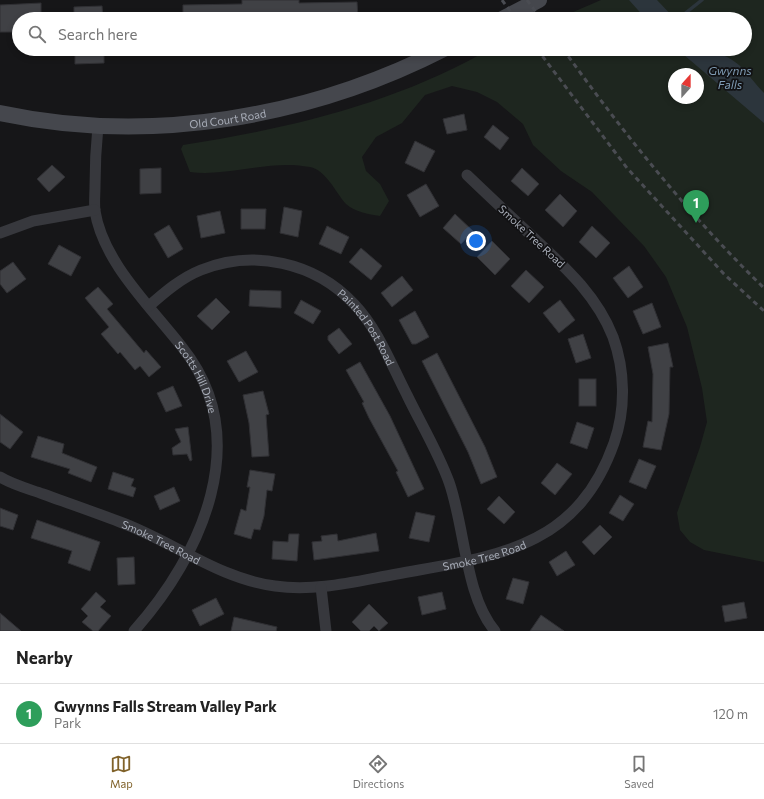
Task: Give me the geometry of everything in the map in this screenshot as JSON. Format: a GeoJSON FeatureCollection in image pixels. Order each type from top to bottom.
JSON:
{"type":"FeatureCollection","features":[{"type":"Feature","properties":{"kind":"main road"},"geometry":{"type":"LineString","coordinates":[[516,12],[539,0]]}},
{"type":"Feature","properties":{"kind":"main road","name":"Old Court Road"},"geometry":{"type":"LineString","coordinates":[[0,113],[50,122],[98,126],[150,126],[246,117],[322,98],[370,83],[429,56]]}},
{"type":"Feature","properties":{"kind":"street","name":"Scotts Hill Drive"},"geometry":{"type":"LineString","coordinates":[[98,126],[95,210],[101,230],[117,265],[184,348],[197,368],[208,394],[216,426],[218,449],[214,486],[188,555],[165,593],[134,631]]}},
{"type":"Feature","properties":{"kind":"street","name":"Smoke Tree Road"},"geometry":{"type":"LineString","coordinates":[[0,477],[122,522],[188,555],[250,581],[274,586],[321,588],[468,561],[512,550],[531,542],[556,526],[584,500],[601,474],[616,436],[622,412],[620,364],[613,339],[602,312],[585,288],[467,175]]}},
{"type":"Feature","properties":{"kind":"street"},"geometry":{"type":"LineString","coordinates":[[0,233],[33,221],[95,210]]}},
{"type":"Feature","properties":{"kind":"street","name":"Painted Post Road"},"geometry":{"type":"LineString","coordinates":[[149,306],[178,283],[199,270],[233,261],[251,259],[272,260],[290,265],[323,280],[340,291],[354,304],[374,332],[438,456],[449,482],[459,516],[475,594],[483,613],[495,631]]}},
{"type":"Feature","properties":{"kind":"street"},"geometry":{"type":"LineString","coordinates":[[321,588],[326,631]]}},
{"type":"Feature","properties":{"kind":"shaded area"},"geometry":{"type":"Polygon","coordinates":[[[601,0],[764,0],[764,562],[704,550],[690,542],[680,530],[677,513],[707,422],[702,388],[687,327],[666,277],[644,246],[592,192],[561,171],[533,145],[523,124],[497,102],[477,92],[452,86],[425,95],[402,123],[376,137],[362,157],[366,171],[380,184],[389,201],[380,216],[362,212],[350,207],[342,199],[326,177],[316,169],[295,165],[280,165],[220,172],[190,172],[181,149],[183,145],[222,139],[298,123],[336,113],[410,87],[446,72],[477,56],[752,56],[752,12],[573,12],[601,0]]]}},
{"type":"Feature","properties":{"kind":"water"},"geometry":{"type":"Polygon","coordinates":[[[629,0],[657,0],[668,12],[640,12],[629,0]]]}},
{"type":"Feature","properties":{"kind":"water","name":"Gwynns Falls"},"geometry":{"type":"Polygon","coordinates":[[[685,56],[725,56],[739,65],[764,93],[764,123],[704,72],[704,68],[699,68],[685,56]]]}},
{"type":"Feature","properties":{"kind":"building"},"geometry":{"type":"Polygon","coordinates":[[[242,0],[299,0],[299,3],[357,2],[358,12],[183,12],[183,5],[242,4],[242,0]]]}},
{"type":"Feature","properties":{"kind":"building"},"geometry":{"type":"Polygon","coordinates":[[[41,3],[41,12],[12,12],[12,32],[0,32],[0,5],[41,3]]]}},
{"type":"Feature","properties":{"kind":"building"},"geometry":{"type":"Polygon","coordinates":[[[102,6],[102,12],[74,12],[74,7],[102,6]]]}},
{"type":"Feature","properties":{"kind":"building"},"geometry":{"type":"Polygon","coordinates":[[[75,56],[104,56],[104,63],[75,64],[75,56]]]}},
{"type":"Feature","properties":{"kind":"building"},"geometry":{"type":"Polygon","coordinates":[[[464,114],[467,130],[447,134],[443,119],[464,114]]]}},
{"type":"Feature","properties":{"kind":"building"},"geometry":{"type":"Polygon","coordinates":[[[493,125],[509,138],[500,150],[484,137],[493,125]]]}},
{"type":"Feature","properties":{"kind":"building"},"geometry":{"type":"Polygon","coordinates":[[[415,141],[435,151],[424,172],[405,163],[415,141]]]}},
{"type":"Feature","properties":{"kind":"building"},"geometry":{"type":"Polygon","coordinates":[[[52,165],[65,177],[49,192],[37,179],[52,165]]]}},
{"type":"Feature","properties":{"kind":"building"},"geometry":{"type":"Polygon","coordinates":[[[161,168],[161,193],[140,194],[140,169],[161,168]]]}},
{"type":"Feature","properties":{"kind":"building"},"geometry":{"type":"Polygon","coordinates":[[[522,168],[539,184],[528,196],[511,181],[522,168]]]}},
{"type":"Feature","properties":{"kind":"building"},"geometry":{"type":"Polygon","coordinates":[[[426,184],[439,206],[420,217],[407,195],[426,184]]]}},
{"type":"Feature","properties":{"kind":"building"},"geometry":{"type":"Polygon","coordinates":[[[560,194],[577,211],[563,227],[545,210],[560,194]]]}},
{"type":"Feature","properties":{"kind":"building"},"geometry":{"type":"Polygon","coordinates":[[[284,207],[302,211],[298,237],[280,233],[284,207]]]}},
{"type":"Feature","properties":{"kind":"building"},"geometry":{"type":"Polygon","coordinates":[[[241,209],[266,209],[265,229],[241,229],[241,209]]]}},
{"type":"Feature","properties":{"kind":"building"},"geometry":{"type":"Polygon","coordinates":[[[220,211],[225,233],[201,238],[197,216],[220,211]]]}},
{"type":"Feature","properties":{"kind":"building"},"geometry":{"type":"Polygon","coordinates":[[[455,214],[473,231],[461,244],[443,228],[455,214]]]}},
{"type":"Feature","properties":{"kind":"building"},"geometry":{"type":"Polygon","coordinates":[[[169,225],[183,249],[168,258],[154,234],[169,225]]]}},
{"type":"Feature","properties":{"kind":"building"},"geometry":{"type":"Polygon","coordinates":[[[327,226],[349,237],[341,254],[319,244],[327,226]]]}},
{"type":"Feature","properties":{"kind":"building"},"geometry":{"type":"Polygon","coordinates":[[[592,226],[610,243],[596,258],[579,242],[592,226]]]}},
{"type":"Feature","properties":{"kind":"building"},"geometry":{"type":"Polygon","coordinates":[[[492,241],[510,259],[495,275],[477,257],[492,241]]]}},
{"type":"Feature","properties":{"kind":"building"},"geometry":{"type":"Polygon","coordinates":[[[59,245],[81,257],[71,276],[48,264],[59,245]]]}},
{"type":"Feature","properties":{"kind":"building"},"geometry":{"type":"Polygon","coordinates":[[[361,248],[382,266],[371,280],[349,262],[361,248]]]}},
{"type":"Feature","properties":{"kind":"building"},"geometry":{"type":"Polygon","coordinates":[[[13,262],[26,279],[7,293],[0,284],[0,271],[13,262]]]}},
{"type":"Feature","properties":{"kind":"building"},"geometry":{"type":"Polygon","coordinates":[[[629,266],[643,287],[628,298],[613,278],[629,266]]]}},
{"type":"Feature","properties":{"kind":"building"},"geometry":{"type":"Polygon","coordinates":[[[526,270],[544,287],[529,303],[511,286],[526,270]]]}},
{"type":"Feature","properties":{"kind":"building"},"geometry":{"type":"Polygon","coordinates":[[[402,276],[413,290],[392,307],[381,293],[402,276]]]}},
{"type":"Feature","properties":{"kind":"building"},"geometry":{"type":"Polygon","coordinates":[[[98,287],[113,304],[107,309],[144,353],[146,350],[161,367],[149,377],[140,366],[135,370],[120,352],[118,354],[101,334],[109,327],[85,298],[98,287]]]}},
{"type":"Feature","properties":{"kind":"building"},"geometry":{"type":"Polygon","coordinates":[[[250,290],[281,291],[281,308],[249,306],[250,290]]]}},
{"type":"Feature","properties":{"kind":"building"},"geometry":{"type":"Polygon","coordinates":[[[216,298],[230,312],[212,330],[197,316],[216,298]]]}},
{"type":"Feature","properties":{"kind":"building"},"geometry":{"type":"Polygon","coordinates":[[[301,300],[321,311],[313,324],[294,313],[301,300]]]}},
{"type":"Feature","properties":{"kind":"building"},"geometry":{"type":"Polygon","coordinates":[[[560,300],[575,320],[559,333],[543,313],[560,300]]]}},
{"type":"Feature","properties":{"kind":"building"},"geometry":{"type":"Polygon","coordinates":[[[652,303],[661,327],[643,334],[633,311],[652,303]]]}},
{"type":"Feature","properties":{"kind":"building"},"geometry":{"type":"Polygon","coordinates":[[[415,311],[429,337],[416,344],[412,344],[399,320],[415,311]]]}},
{"type":"Feature","properties":{"kind":"building"},"geometry":{"type":"Polygon","coordinates":[[[339,328],[352,344],[339,354],[328,340],[328,336],[339,328]]]}},
{"type":"Feature","properties":{"kind":"building"},"geometry":{"type":"Polygon","coordinates":[[[583,334],[591,358],[576,363],[568,339],[583,334]]]}},
{"type":"Feature","properties":{"kind":"building"},"geometry":{"type":"Polygon","coordinates":[[[668,343],[673,367],[670,367],[669,414],[661,450],[643,447],[648,421],[652,422],[653,374],[648,347],[668,343]]]}},
{"type":"Feature","properties":{"kind":"building"},"geometry":{"type":"Polygon","coordinates":[[[246,351],[258,372],[239,382],[227,361],[246,351]]]}},
{"type":"Feature","properties":{"kind":"building"},"geometry":{"type":"Polygon","coordinates":[[[437,353],[485,447],[497,477],[481,484],[468,452],[422,361],[437,353]]]}},
{"type":"Feature","properties":{"kind":"building"},"geometry":{"type":"Polygon","coordinates":[[[360,362],[390,416],[424,489],[408,497],[396,472],[398,471],[369,418],[362,403],[364,402],[346,370],[360,362]]]}},
{"type":"Feature","properties":{"kind":"building"},"geometry":{"type":"Polygon","coordinates":[[[579,379],[596,379],[596,406],[579,406],[579,379]]]}},
{"type":"Feature","properties":{"kind":"building"},"geometry":{"type":"Polygon","coordinates":[[[173,386],[182,406],[166,412],[157,393],[173,386]]]}},
{"type":"Feature","properties":{"kind":"building"},"geometry":{"type":"Polygon","coordinates":[[[263,391],[269,414],[266,415],[269,456],[252,457],[249,423],[243,395],[263,391]]]}},
{"type":"Feature","properties":{"kind":"building"},"geometry":{"type":"Polygon","coordinates":[[[0,414],[23,432],[10,449],[0,442],[0,414]]]}},
{"type":"Feature","properties":{"kind":"building"},"geometry":{"type":"Polygon","coordinates":[[[577,422],[594,428],[587,449],[570,443],[577,422]]]}},
{"type":"Feature","properties":{"kind":"building"},"geometry":{"type":"Polygon","coordinates":[[[188,427],[192,460],[190,461],[187,454],[173,455],[172,448],[181,442],[175,429],[188,427]]]}},
{"type":"Feature","properties":{"kind":"building"},"geometry":{"type":"Polygon","coordinates":[[[38,436],[64,444],[62,453],[97,467],[91,482],[68,473],[70,469],[31,457],[38,436]]]}},
{"type":"Feature","properties":{"kind":"building"},"geometry":{"type":"Polygon","coordinates":[[[639,459],[656,466],[646,489],[629,482],[639,459]]]}},
{"type":"Feature","properties":{"kind":"building"},"geometry":{"type":"Polygon","coordinates":[[[557,463],[572,474],[555,495],[541,483],[557,463]]]}},
{"type":"Feature","properties":{"kind":"building"},"geometry":{"type":"Polygon","coordinates":[[[250,470],[275,474],[272,491],[267,490],[264,516],[260,530],[254,529],[251,539],[234,534],[241,509],[246,511],[250,487],[247,487],[250,470]]]}},
{"type":"Feature","properties":{"kind":"building"},"geometry":{"type":"Polygon","coordinates":[[[113,472],[134,479],[131,486],[136,488],[133,497],[108,489],[113,472]]]}},
{"type":"Feature","properties":{"kind":"building"},"geometry":{"type":"Polygon","coordinates":[[[174,487],[180,501],[160,510],[154,496],[174,487]]]}},
{"type":"Feature","properties":{"kind":"building"},"geometry":{"type":"Polygon","coordinates":[[[620,495],[634,504],[623,521],[609,513],[620,495]]]}},
{"type":"Feature","properties":{"kind":"building"},"geometry":{"type":"Polygon","coordinates":[[[499,496],[515,512],[504,524],[487,509],[499,496]]]}},
{"type":"Feature","properties":{"kind":"building"},"geometry":{"type":"Polygon","coordinates":[[[0,508],[18,515],[13,530],[0,526],[0,508]]]}},
{"type":"Feature","properties":{"kind":"building"},"geometry":{"type":"Polygon","coordinates":[[[416,512],[435,516],[429,542],[409,538],[416,512]]]}},
{"type":"Feature","properties":{"kind":"building"},"geometry":{"type":"Polygon","coordinates":[[[37,520],[100,542],[90,571],[68,563],[72,551],[31,538],[37,520]]]}},
{"type":"Feature","properties":{"kind":"building"},"geometry":{"type":"Polygon","coordinates":[[[600,525],[612,537],[594,555],[582,542],[600,525]]]}},
{"type":"Feature","properties":{"kind":"building"},"geometry":{"type":"Polygon","coordinates":[[[376,533],[379,551],[314,560],[312,542],[322,541],[321,536],[337,534],[338,541],[376,533]]]}},
{"type":"Feature","properties":{"kind":"building"},"geometry":{"type":"Polygon","coordinates":[[[289,534],[299,534],[297,561],[272,559],[273,541],[288,542],[289,534]]]}},
{"type":"Feature","properties":{"kind":"building"},"geometry":{"type":"Polygon","coordinates":[[[566,551],[575,565],[557,576],[549,562],[566,551]]]}},
{"type":"Feature","properties":{"kind":"building"},"geometry":{"type":"Polygon","coordinates":[[[134,557],[135,584],[118,585],[117,558],[134,557]]]}},
{"type":"Feature","properties":{"kind":"building"},"geometry":{"type":"Polygon","coordinates":[[[513,578],[529,582],[523,604],[506,599],[513,578]]]}},
{"type":"Feature","properties":{"kind":"building"},"geometry":{"type":"Polygon","coordinates":[[[96,592],[106,601],[100,607],[111,616],[98,631],[93,631],[82,622],[88,616],[81,609],[96,592]]]}},
{"type":"Feature","properties":{"kind":"building"},"geometry":{"type":"Polygon","coordinates":[[[442,592],[446,609],[422,615],[418,597],[442,592]]]}},
{"type":"Feature","properties":{"kind":"building"},"geometry":{"type":"Polygon","coordinates":[[[216,598],[224,614],[200,626],[192,610],[216,598]]]}},
{"type":"Feature","properties":{"kind":"building"},"geometry":{"type":"Polygon","coordinates":[[[744,602],[747,618],[725,622],[722,606],[744,602]]]}},
{"type":"Feature","properties":{"kind":"building"},"geometry":{"type":"Polygon","coordinates":[[[369,604],[388,623],[379,631],[374,626],[369,631],[361,631],[352,622],[369,604]]]}},
{"type":"Feature","properties":{"kind":"building"},"geometry":{"type":"Polygon","coordinates":[[[0,613],[21,631],[0,631],[0,613]]]}},
{"type":"Feature","properties":{"kind":"building"},"geometry":{"type":"Polygon","coordinates":[[[541,615],[564,631],[530,631],[541,615]]]}},
{"type":"Feature","properties":{"kind":"building"},"geometry":{"type":"Polygon","coordinates":[[[234,617],[277,627],[276,631],[231,631],[234,617]]]}},
{"type":"Feature","properties":{"kind":"waterway"},"geometry":{"type":"LineString","coordinates":[[687,12],[702,0]]}},
{"type":"Feature","properties":{"kind":"railway"},"geometry":{"type":"LineString","coordinates":[[502,0],[511,12]]}},
{"type":"Feature","properties":{"kind":"railway"},"geometry":{"type":"LineString","coordinates":[[527,0],[536,12]]}},
{"type":"Feature","properties":{"kind":"railway"},"geometry":{"type":"LineString","coordinates":[[542,56],[627,168],[724,274],[764,311]]}},
{"type":"Feature","properties":{"kind":"railway"},"geometry":{"type":"LineString","coordinates":[[568,56],[634,143],[683,203],[764,288]]}},
{"type":"Feature","properties":{"kind":"place","name":"Gwynns Falls Stream Valley Park"},"geometry":{"type":"Point","coordinates":[696,223]}}]}
